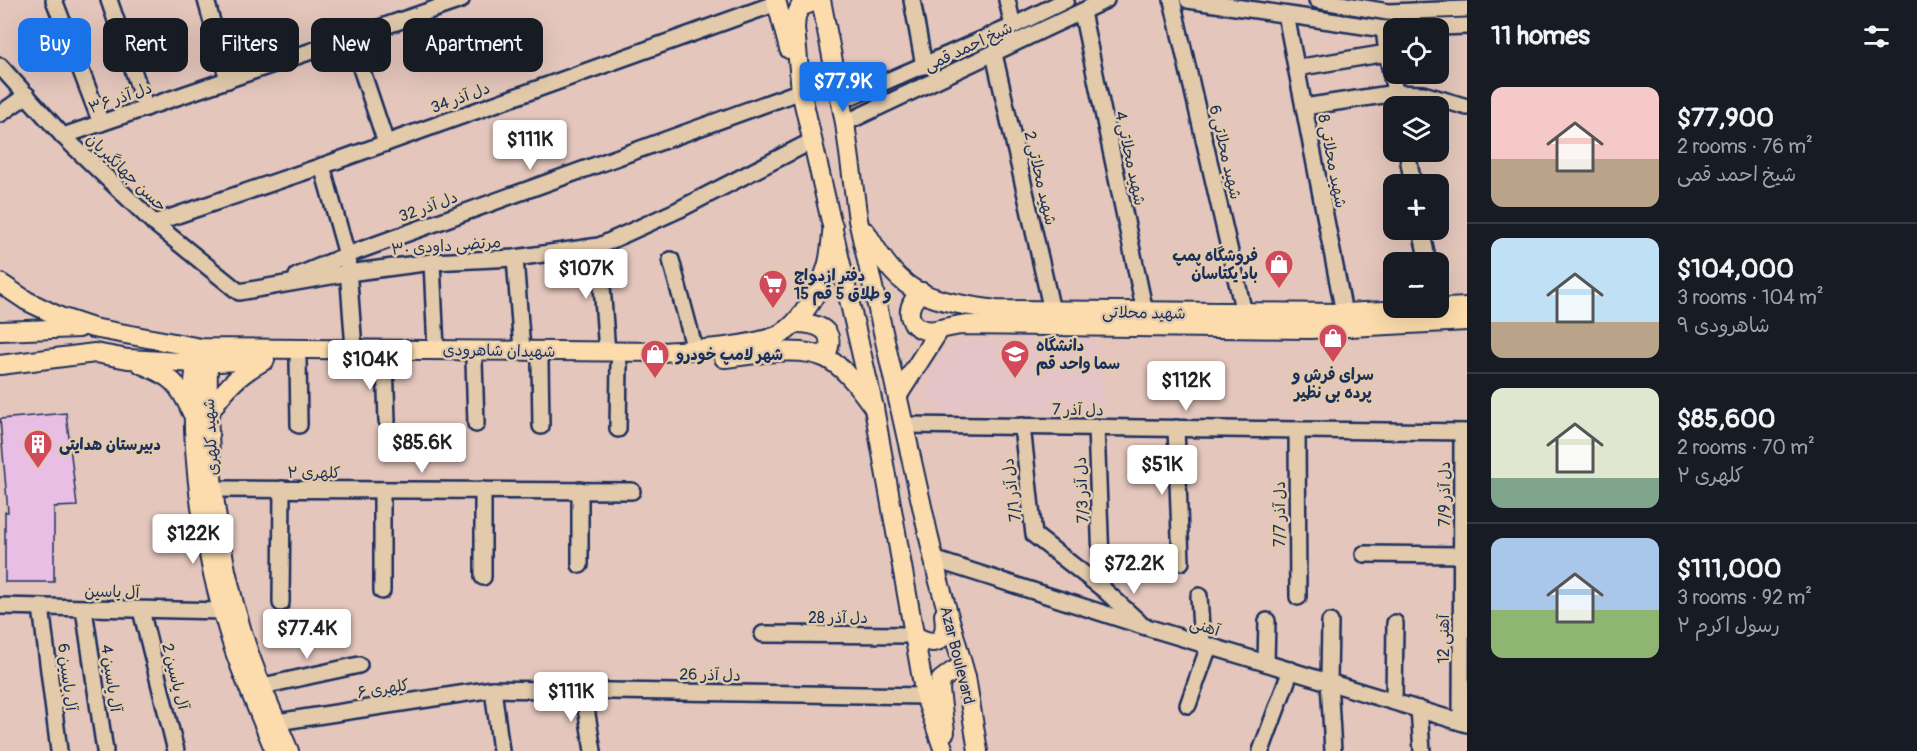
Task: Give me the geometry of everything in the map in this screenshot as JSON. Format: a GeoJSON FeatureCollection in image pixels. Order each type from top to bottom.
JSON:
{"type":"FeatureCollection","features":[{"type":"Feature","properties":{"kind":"main road"},"geometry":{"type":"LineString","coordinates":[[801,91],[796,16],[800,7],[820,0]]}},
{"type":"Feature","properties":{"kind":"main road","name":"Azar Boulevard"},"geometry":{"type":"LineString","coordinates":[[820,0],[845,123],[858,220],[933,559],[966,677],[978,751]]}},
{"type":"Feature","properties":{"kind":"main road"},"geometry":{"type":"LineString","coordinates":[[777,2],[801,91],[874,408],[925,696],[946,751]]}},
{"type":"Feature","properties":{"kind":"main road","name":"شهید محلاتی"},"geometry":{"type":"LineString","coordinates":[[858,220],[886,263],[904,283],[960,305],[996,310],[1052,311],[1344,314],[1383,311]]}},
{"type":"Feature","properties":{"kind":"main road","name":"شهیدان شاهرودی"},"geometry":{"type":"LineString","coordinates":[[0,365],[95,353],[129,358],[540,362],[695,350],[765,340],[783,333],[795,323],[815,296],[828,266],[833,226]]}},
{"type":"Feature","properties":{"kind":"main road"},"geometry":{"type":"LineString","coordinates":[[0,283],[35,305],[60,317],[93,328]]}},
{"type":"Feature","properties":{"kind":"main road"},"geometry":{"type":"LineString","coordinates":[[922,292],[913,299],[909,310],[911,321],[919,329],[930,332],[940,329]]}},
{"type":"Feature","properties":{"kind":"main road","name":"شهید محلاتی"},"geometry":{"type":"LineString","coordinates":[[1449,308],[1467,307]]}},
{"type":"Feature","properties":{"kind":"main road","name":"شهید محلاتی"},"geometry":{"type":"LineString","coordinates":[[940,329],[960,325],[995,324],[1310,329],[1467,321]]}},
{"type":"Feature","properties":{"kind":"main road"},"geometry":{"type":"LineString","coordinates":[[795,323],[811,323],[821,327],[829,336],[830,347],[825,357],[842,370],[874,408]]}},
{"type":"Feature","properties":{"kind":"main road"},"geometry":{"type":"LineString","coordinates":[[0,331],[93,328]]}},
{"type":"Feature","properties":{"kind":"main road","name":"شهیدان شاهرودی"},"geometry":{"type":"LineString","coordinates":[[93,328],[202,358],[354,349],[522,350],[698,362],[769,353],[800,352],[825,357]]}},
{"type":"Feature","properties":{"kind":"main road"},"geometry":{"type":"LineString","coordinates":[[898,395],[940,329]]}},
{"type":"Feature","properties":{"kind":"main road"},"geometry":{"type":"LineString","coordinates":[[129,358],[163,373],[173,381],[183,391],[200,418],[231,383],[265,360]]}},
{"type":"Feature","properties":{"kind":"main road","name":"شهید کلهری"},"geometry":{"type":"LineString","coordinates":[[202,358],[200,418],[195,446],[206,541],[229,609],[243,637],[289,751]]}},
{"type":"Feature","properties":{"kind":"main road","name":"شهید کلهری"},"geometry":{"type":"LineString","coordinates":[[200,418],[229,609],[231,641],[275,751]]}},
{"type":"Feature","properties":{"kind":"main road"},"geometry":{"type":"LineString","coordinates":[[914,635],[924,642],[934,642],[942,638],[946,631],[938,578]]}},
{"type":"Feature","properties":{"kind":"main road"},"geometry":{"type":"LineString","coordinates":[[946,751],[941,680],[953,671],[960,672],[966,677]]}},
{"type":"Feature","properties":{"kind":"street"},"geometry":{"type":"LineString","coordinates":[[54,0],[101,123]]}},
{"type":"Feature","properties":{"kind":"street"},"geometry":{"type":"LineString","coordinates":[[109,0],[146,108]]}},
{"type":"Feature","properties":{"kind":"street"},"geometry":{"type":"LineString","coordinates":[[206,0],[228,80]]}},
{"type":"Feature","properties":{"kind":"street","name":"دل آذر ۳۶"},"geometry":{"type":"LineString","coordinates":[[391,24],[461,0]]}},
{"type":"Feature","properties":{"kind":"street"},"geometry":{"type":"LineString","coordinates":[[912,0],[924,66]]}},
{"type":"Feature","properties":{"kind":"street"},"geometry":{"type":"LineString","coordinates":[[1007,0],[1013,26]]}},
{"type":"Feature","properties":{"kind":"street","name":"شیخ احمد قمی"},"geometry":{"type":"LineString","coordinates":[[841,101],[924,66],[1066,0]]}},
{"type":"Feature","properties":{"kind":"street","name":"شیخ احمد قمی"},"geometry":{"type":"LineString","coordinates":[[845,123],[1106,0]]}},
{"type":"Feature","properties":{"kind":"street","name":"شهید محلاتی 6"},"geometry":{"type":"LineString","coordinates":[[1172,0],[1244,313]]}},
{"type":"Feature","properties":{"kind":"street"},"geometry":{"type":"LineString","coordinates":[[1188,0],[1383,29]]}},
{"type":"Feature","properties":{"kind":"street"},"geometry":{"type":"LineString","coordinates":[[1322,0],[1388,12],[1467,9]]}},
{"type":"Feature","properties":{"kind":"street","name":"دل آذر 34"},"geometry":{"type":"LineString","coordinates":[[154,223],[322,166],[777,2]]}},
{"type":"Feature","properties":{"kind":"street"},"geometry":{"type":"LineString","coordinates":[[1440,11],[1440,18]]}},
{"type":"Feature","properties":{"kind":"street","name":"شهید محلاتی 4"},"geometry":{"type":"LineString","coordinates":[[1082,12],[1145,312]]}},
{"type":"Feature","properties":{"kind":"street","name":"شهید محلاتی 8"},"geometry":{"type":"LineString","coordinates":[[1286,15],[1344,314]]}},
{"type":"Feature","properties":{"kind":"street"},"geometry":{"type":"LineString","coordinates":[[1449,27],[1467,26]]}},
{"type":"Feature","properties":{"kind":"street","name":"دل آذر ۳۶"},"geometry":{"type":"LineString","coordinates":[[63,136],[311,52]]}},
{"type":"Feature","properties":{"kind":"street","name":"شهید محلاتی 2"},"geometry":{"type":"LineString","coordinates":[[994,54],[1052,311]]}},
{"type":"Feature","properties":{"kind":"street"},"geometry":{"type":"LineString","coordinates":[[1296,68],[1383,54]]}},
{"type":"Feature","properties":{"kind":"street","name":"حسن جهانگیریان"},"geometry":{"type":"LineString","coordinates":[[0,66],[63,136],[154,223],[239,292]]}},
{"type":"Feature","properties":{"kind":"street"},"geometry":{"type":"LineString","coordinates":[[362,72],[386,143]]}},
{"type":"Feature","properties":{"kind":"street","name":"دل آذر 32"},"geometry":{"type":"LineString","coordinates":[[272,286],[346,255],[801,91]]}},
{"type":"Feature","properties":{"kind":"street"},"geometry":{"type":"LineString","coordinates":[[860,93],[857,105],[862,111],[870,111]]}},
{"type":"Feature","properties":{"kind":"street"},"geometry":{"type":"LineString","coordinates":[[1414,96],[1423,94],[1430,96]]}},
{"type":"Feature","properties":{"kind":"street"},"geometry":{"type":"LineString","coordinates":[[0,114],[27,95]]}},
{"type":"Feature","properties":{"kind":"street"},"geometry":{"type":"LineString","coordinates":[[1304,107],[1383,101]]}},
{"type":"Feature","properties":{"kind":"street"},"geometry":{"type":"LineString","coordinates":[[1449,102],[1467,107]]}},
{"type":"Feature","properties":{"kind":"street","name":"۳۰ مرتضی داودی"},"geometry":{"type":"LineString","coordinates":[[239,292],[348,273],[432,262],[515,258],[599,246],[678,210],[812,141]]}},
{"type":"Feature","properties":{"kind":"street"},"geometry":{"type":"LineString","coordinates":[[322,166],[346,255],[354,349]]}},
{"type":"Feature","properties":{"kind":"street"},"geometry":{"type":"LineString","coordinates":[[599,246],[613,358],[618,429]]}},
{"type":"Feature","properties":{"kind":"street"},"geometry":{"type":"LineString","coordinates":[[515,258],[522,350]]}},
{"type":"Feature","properties":{"kind":"street"},"geometry":{"type":"LineString","coordinates":[[671,260],[695,350]]}},
{"type":"Feature","properties":{"kind":"street"},"geometry":{"type":"LineString","coordinates":[[432,262],[436,350]]}},
{"type":"Feature","properties":{"kind":"street"},"geometry":{"type":"LineString","coordinates":[[298,360],[299,425]]}},
{"type":"Feature","properties":{"kind":"street"},"geometry":{"type":"LineString","coordinates":[[385,361],[387,421]]}},
{"type":"Feature","properties":{"kind":"street"},"geometry":{"type":"LineString","coordinates":[[474,361],[476,424]]}},
{"type":"Feature","properties":{"kind":"street"},"geometry":{"type":"LineString","coordinates":[[540,362],[541,426]]}},
{"type":"Feature","properties":{"kind":"street","name":"دل آذر 7"},"geometry":{"type":"LineString","coordinates":[[904,425],[1464,432]]}},
{"type":"Feature","properties":{"kind":"street","name":"دل آذر 7/1"},"geometry":{"type":"LineString","coordinates":[[1022,426],[1034,535],[1102,588],[1143,626]]}},
{"type":"Feature","properties":{"kind":"street","name":"دل آذر 7/3"},"geometry":{"type":"LineString","coordinates":[[1096,428],[1102,588]]}},
{"type":"Feature","properties":{"kind":"street"},"geometry":{"type":"LineString","coordinates":[[1176,429],[1181,562]]}},
{"type":"Feature","properties":{"kind":"street","name":"دل آذر 7/7"},"geometry":{"type":"LineString","coordinates":[[1297,430],[1298,597]]}},
{"type":"Feature","properties":{"kind":"street","name":"دل آذر 7/9"},"geometry":{"type":"LineString","coordinates":[[1462,555],[1464,432]]}},
{"type":"Feature","properties":{"kind":"street","name":"کلهری ۲"},"geometry":{"type":"LineString","coordinates":[[212,489],[632,491]]}},
{"type":"Feature","properties":{"kind":"street"},"geometry":{"type":"LineString","coordinates":[[281,603],[282,489]]}},
{"type":"Feature","properties":{"kind":"street"},"geometry":{"type":"LineString","coordinates":[[382,490],[382,591]]}},
{"type":"Feature","properties":{"kind":"street"},"geometry":{"type":"LineString","coordinates":[[483,490],[483,577]]}},
{"type":"Feature","properties":{"kind":"street"},"geometry":{"type":"LineString","coordinates":[[580,490],[580,566]]}},
{"type":"Feature","properties":{"kind":"street"},"geometry":{"type":"LineString","coordinates":[[1364,554],[1462,555]]}},
{"type":"Feature","properties":{"kind":"street","name":"آهنی 12"},"geometry":{"type":"LineString","coordinates":[[1462,555],[1464,723]]}},
{"type":"Feature","properties":{"kind":"street","name":"آهنی"},"geometry":{"type":"LineString","coordinates":[[933,559],[1143,626],[1464,723]]}},
{"type":"Feature","properties":{"kind":"street"},"geometry":{"type":"LineString","coordinates":[[1188,705],[1206,645],[1199,596]]}},
{"type":"Feature","properties":{"kind":"street","name":"آل یاسین"},"geometry":{"type":"LineString","coordinates":[[0,606],[141,610],[229,609]]}},
{"type":"Feature","properties":{"kind":"street","name":"آل یاسین 6"},"geometry":{"type":"LineString","coordinates":[[41,607],[59,751]]}},
{"type":"Feature","properties":{"kind":"street","name":"آل یاسین 4"},"geometry":{"type":"LineString","coordinates":[[84,609],[105,751]]}},
{"type":"Feature","properties":{"kind":"street","name":"آل یاسین 2"},"geometry":{"type":"LineString","coordinates":[[141,610],[176,751]]}},
{"type":"Feature","properties":{"kind":"street"},"geometry":{"type":"LineString","coordinates":[[1266,663],[1267,621]]}},
{"type":"Feature","properties":{"kind":"street"},"geometry":{"type":"LineString","coordinates":[[1330,622],[1329,681],[1333,751]]}},
{"type":"Feature","properties":{"kind":"street"},"geometry":{"type":"LineString","coordinates":[[1394,702],[1395,623]]}},
{"type":"Feature","properties":{"kind":"street","name":"دل آذر 28"},"geometry":{"type":"LineString","coordinates":[[762,634],[914,635]]}},
{"type":"Feature","properties":{"kind":"street"},"geometry":{"type":"LineString","coordinates":[[263,686],[359,665]]}},
{"type":"Feature","properties":{"kind":"street"},"geometry":{"type":"LineString","coordinates":[[1261,751],[1291,670]]}},
{"type":"Feature","properties":{"kind":"street"},"geometry":{"type":"LineString","coordinates":[[493,689],[501,751]]}},
{"type":"Feature","properties":{"kind":"street","name":"دل آذر 26"},"geometry":{"type":"LineString","coordinates":[[493,689],[925,696]]}},
{"type":"Feature","properties":{"kind":"street","name":"کلهری ۶"},"geometry":{"type":"LineString","coordinates":[[277,723],[493,689]]}},
{"type":"Feature","properties":{"kind":"street"},"geometry":{"type":"LineString","coordinates":[[583,690],[593,751]]}},
{"type":"Feature","properties":{"kind":"street"},"geometry":{"type":"LineString","coordinates":[[1419,709],[1422,751]]}},
{"type":"Feature","properties":{"kind":"shaded area","name":"دانشگاه سما واحد قم"},"geometry":{"type":"Polygon","coordinates":[[[962,340],[1097,340],[1105,411],[942,413],[926,394],[933,364],[962,340]]]}},
{"type":"Feature","properties":{"kind":"building","name":"دبیرستان هدایتی"},"geometry":{"type":"Polygon","coordinates":[[[66,413],[77,506],[54,507],[54,582],[5,582],[5,512],[8,512],[0,419],[66,413]]]}},
{"type":"Feature","properties":{"kind":"place","name":"فروشگاه پمپ باد یکتاسان"},"geometry":{"type":"Point","coordinates":[1279,290]}},
{"type":"Feature","properties":{"kind":"place","name":"دفتر ازدواج 15 و طلاق 5 قم"},"geometry":{"type":"Point","coordinates":[773,310]}},
{"type":"Feature","properties":{"kind":"place","name":"سرای فرش و پرده بی نظیر"},"geometry":{"type":"Point","coordinates":[1333,364]}},
{"type":"Feature","properties":{"kind":"place","name":"شهر لامپ خودرو"},"geometry":{"type":"Point","coordinates":[655,380]}},
{"type":"Feature","properties":{"kind":"place","name":"دانشگاه سما واحد قم"},"geometry":{"type":"Point","coordinates":[1015,380]}},
{"type":"Feature","properties":{"kind":"place","name":"دبیرستان هدایتی"},"geometry":{"type":"Point","coordinates":[38,470]}}]}
